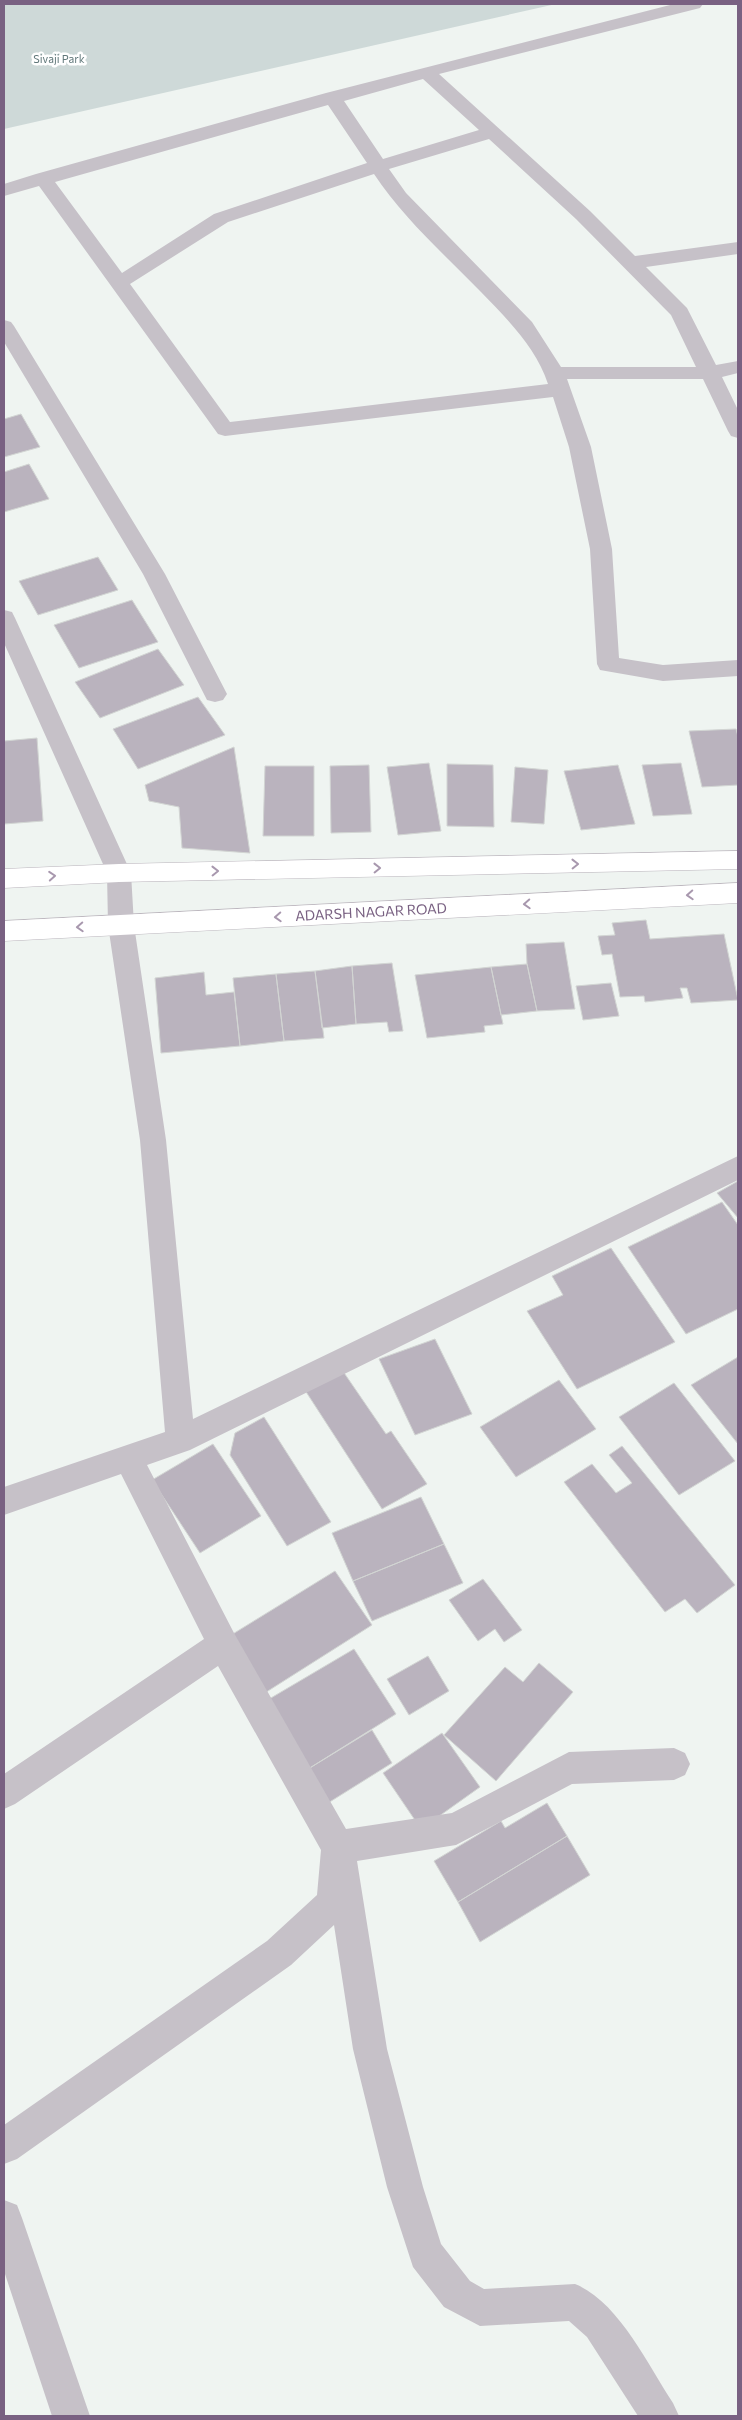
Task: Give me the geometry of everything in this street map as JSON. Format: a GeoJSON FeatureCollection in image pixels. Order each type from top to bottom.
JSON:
{"type":"FeatureCollection","features":[{"type":"Feature","properties":{"kind":"main road"},"geometry":{"type":"LineString","coordinates":[[4,879],[119,873],[738,860]]}},
{"type":"Feature","properties":{"kind":"main road","name":"ADARSH NAGAR ROAD"},"geometry":{"type":"LineString","coordinates":[[4,931],[738,893]]}},
{"type":"Feature","properties":{"kind":"street"},"geometry":{"type":"LineString","coordinates":[[4,190],[332,97],[694,4]]}},
{"type":"Feature","properties":{"kind":"street"},"geometry":{"type":"LineString","coordinates":[[426,72],[583,215],[680,312],[738,431]]}},
{"type":"Feature","properties":{"kind":"street"},"geometry":{"type":"LineString","coordinates":[[332,97],[398,196],[525,326],[558,381],[580,447],[601,549],[608,664],[663,673],[738,668]]}},
{"type":"Feature","properties":{"kind":"street"},"geometry":{"type":"LineString","coordinates":[[119,282],[221,218],[378,166],[492,132]]}},
{"type":"Feature","properties":{"kind":"street"},"geometry":{"type":"LineString","coordinates":[[43,178],[225,429],[558,381],[709,373],[738,367]]}},
{"type":"Feature","properties":{"kind":"street"},"geometry":{"type":"LineString","coordinates":[[630,262],[738,248]]}},
{"type":"Feature","properties":{"kind":"street"},"geometry":{"type":"LineString","coordinates":[[4,326],[154,574],[214,694]]}},
{"type":"Feature","properties":{"kind":"street"},"geometry":{"type":"LineString","coordinates":[[4,620],[119,873],[121,925],[153,1140],[180,1440]]}},
{"type":"Feature","properties":{"kind":"street"},"geometry":{"type":"LineString","coordinates":[[4,1501],[180,1440],[738,1168]]}},
{"type":"Feature","properties":{"kind":"street"},"geometry":{"type":"LineString","coordinates":[[128,1457],[223,1644],[338,1847],[370,2049],[426,2254],[457,2294],[480,2308],[575,2302],[600,2324],[660,2416]]}},
{"type":"Feature","properties":{"kind":"street"},"geometry":{"type":"LineString","coordinates":[[4,1793],[223,1644]]}},
{"type":"Feature","properties":{"kind":"street"},"geometry":{"type":"LineString","coordinates":[[338,1847],[456,1829],[569,1768],[674,1764]]}},
{"type":"Feature","properties":{"kind":"street"},"geometry":{"type":"LineString","coordinates":[[4,2146],[279,1954],[333,1903],[338,1847]]}},
{"type":"Feature","properties":{"kind":"street"},"geometry":{"type":"LineString","coordinates":[[4,2218],[72,2416]]}},
{"type":"Feature","properties":{"kind":"green space","name":"Sivaji Park"},"geometry":{"type":"Polygon","coordinates":[[[4,4],[556,4],[4,129],[4,4]]]}},
{"type":"Feature","properties":{"kind":"building"},"geometry":{"type":"Polygon","coordinates":[[[21,414],[40,447],[4,457],[4,419],[21,414]]]}},
{"type":"Feature","properties":{"kind":"building"},"geometry":{"type":"Polygon","coordinates":[[[29,464],[49,499],[4,512],[4,472],[29,464]]]}},
{"type":"Feature","properties":{"kind":"building"},"geometry":{"type":"Polygon","coordinates":[[[98,557],[118,590],[38,615],[19,581],[98,557]]]}},
{"type":"Feature","properties":{"kind":"building"},"geometry":{"type":"Polygon","coordinates":[[[132,600],[158,642],[79,668],[54,625],[132,600]]]}},
{"type":"Feature","properties":{"kind":"building"},"geometry":{"type":"Polygon","coordinates":[[[158,649],[184,685],[100,718],[75,682],[158,649]]]}},
{"type":"Feature","properties":{"kind":"building"},"geometry":{"type":"Polygon","coordinates":[[[198,697],[225,735],[138,769],[113,729],[198,697]]]}},
{"type":"Feature","properties":{"kind":"building"},"geometry":{"type":"Polygon","coordinates":[[[736,729],[738,737],[738,785],[702,787],[689,731],[736,729]]]}},
{"type":"Feature","properties":{"kind":"building"},"geometry":{"type":"Polygon","coordinates":[[[37,738],[43,821],[4,824],[4,741],[37,738]]]}},
{"type":"Feature","properties":{"kind":"building"},"geometry":{"type":"Polygon","coordinates":[[[234,747],[250,853],[182,848],[179,807],[149,801],[145,785],[234,747]]]}},
{"type":"Feature","properties":{"kind":"building"},"geometry":{"type":"Polygon","coordinates":[[[429,763],[441,831],[398,835],[387,767],[429,763]]]}},
{"type":"Feature","properties":{"kind":"building"},"geometry":{"type":"Polygon","coordinates":[[[681,763],[692,814],[653,816],[642,765],[681,763]]]}},
{"type":"Feature","properties":{"kind":"building"},"geometry":{"type":"Polygon","coordinates":[[[447,764],[493,765],[494,827],[447,826],[447,764]]]}},
{"type":"Feature","properties":{"kind":"building"},"geometry":{"type":"Polygon","coordinates":[[[369,765],[371,832],[331,833],[330,766],[369,765]]]}},
{"type":"Feature","properties":{"kind":"building"},"geometry":{"type":"Polygon","coordinates":[[[618,765],[635,824],[581,830],[564,771],[618,765]]]}},
{"type":"Feature","properties":{"kind":"building"},"geometry":{"type":"Polygon","coordinates":[[[265,766],[314,766],[314,836],[263,836],[265,766]]]}},
{"type":"Feature","properties":{"kind":"building"},"geometry":{"type":"Polygon","coordinates":[[[515,767],[548,770],[544,824],[511,822],[515,767]]]}},
{"type":"Feature","properties":{"kind":"building"},"geometry":{"type":"Polygon","coordinates":[[[646,920],[650,939],[724,934],[738,1000],[691,1003],[687,988],[680,988],[683,998],[645,1002],[644,996],[620,997],[612,954],[602,955],[598,936],[615,935],[612,923],[646,920]]]}},
{"type":"Feature","properties":{"kind":"building"},"geometry":{"type":"Polygon","coordinates":[[[564,942],[575,1009],[537,1011],[527,964],[526,944],[564,942]]]}},
{"type":"Feature","properties":{"kind":"building"},"geometry":{"type":"Polygon","coordinates":[[[392,963],[403,1031],[389,1032],[387,1022],[356,1024],[352,966],[392,963]]]}},
{"type":"Feature","properties":{"kind":"building"},"geometry":{"type":"Polygon","coordinates":[[[527,964],[537,1011],[501,1015],[491,967],[527,964]]]}},
{"type":"Feature","properties":{"kind":"building"},"geometry":{"type":"Polygon","coordinates":[[[352,966],[356,1024],[322,1028],[315,971],[352,966]]]}},
{"type":"Feature","properties":{"kind":"building"},"geometry":{"type":"Polygon","coordinates":[[[491,967],[503,1024],[484,1026],[485,1032],[427,1038],[415,975],[491,967]]]}},
{"type":"Feature","properties":{"kind":"building"},"geometry":{"type":"Polygon","coordinates":[[[315,971],[324,1038],[284,1041],[276,974],[315,971]]]}},
{"type":"Feature","properties":{"kind":"building"},"geometry":{"type":"Polygon","coordinates":[[[204,972],[206,995],[234,992],[240,1046],[161,1053],[155,978],[204,972]]]}},
{"type":"Feature","properties":{"kind":"building"},"geometry":{"type":"Polygon","coordinates":[[[276,974],[284,1041],[240,1046],[233,978],[276,974]]]}},
{"type":"Feature","properties":{"kind":"building"},"geometry":{"type":"Polygon","coordinates":[[[611,983],[619,1016],[583,1020],[576,986],[611,983]]]}},
{"type":"Feature","properties":{"kind":"building"},"geometry":{"type":"Polygon","coordinates":[[[738,1181],[738,1218],[717,1193],[738,1181]]]}},
{"type":"Feature","properties":{"kind":"building"},"geometry":{"type":"Polygon","coordinates":[[[722,1202],[738,1225],[738,1309],[686,1334],[628,1247],[722,1202]]]}},
{"type":"Feature","properties":{"kind":"building"},"geometry":{"type":"Polygon","coordinates":[[[611,1248],[675,1342],[577,1389],[527,1311],[563,1295],[552,1276],[611,1248]]]}},
{"type":"Feature","properties":{"kind":"building"},"geometry":{"type":"Polygon","coordinates":[[[435,1339],[472,1414],[415,1435],[379,1359],[435,1339]]]}},
{"type":"Feature","properties":{"kind":"building"},"geometry":{"type":"Polygon","coordinates":[[[738,1357],[738,1444],[691,1385],[738,1357]]]}},
{"type":"Feature","properties":{"kind":"building"},"geometry":{"type":"Polygon","coordinates":[[[338,1364],[386,1434],[391,1431],[427,1484],[382,1509],[301,1384],[338,1364]]]}},
{"type":"Feature","properties":{"kind":"building"},"geometry":{"type":"Polygon","coordinates":[[[559,1380],[596,1429],[516,1477],[480,1427],[559,1380]]]}},
{"type":"Feature","properties":{"kind":"building"},"geometry":{"type":"Polygon","coordinates":[[[674,1383],[735,1461],[679,1495],[619,1417],[674,1383]]]}},
{"type":"Feature","properties":{"kind":"building"},"geometry":{"type":"Polygon","coordinates":[[[264,1417],[331,1522],[287,1546],[230,1455],[235,1433],[264,1417]]]}},
{"type":"Feature","properties":{"kind":"building"},"geometry":{"type":"Polygon","coordinates":[[[213,1444],[261,1516],[200,1553],[152,1480],[213,1444]]]}},
{"type":"Feature","properties":{"kind":"building"},"geometry":{"type":"Polygon","coordinates":[[[622,1446],[735,1585],[697,1613],[685,1599],[665,1612],[564,1482],[592,1464],[616,1493],[632,1483],[609,1455],[622,1446]]]}},
{"type":"Feature","properties":{"kind":"building"},"geometry":{"type":"Polygon","coordinates":[[[421,1497],[444,1544],[353,1581],[332,1533],[421,1497]]]}},
{"type":"Feature","properties":{"kind":"building"},"geometry":{"type":"Polygon","coordinates":[[[444,1544],[463,1583],[372,1621],[353,1581],[444,1544]]]}},
{"type":"Feature","properties":{"kind":"building"},"geometry":{"type":"Polygon","coordinates":[[[335,1571],[372,1625],[260,1696],[223,1640],[335,1571]]]}},
{"type":"Feature","properties":{"kind":"building"},"geometry":{"type":"Polygon","coordinates":[[[483,1579],[522,1630],[504,1642],[495,1629],[478,1641],[449,1600],[483,1579]]]}},
{"type":"Feature","properties":{"kind":"building"},"geometry":{"type":"Polygon","coordinates":[[[354,1649],[396,1714],[300,1774],[259,1705],[354,1649]]]}},
{"type":"Feature","properties":{"kind":"building"},"geometry":{"type":"Polygon","coordinates":[[[428,1656],[449,1691],[409,1715],[387,1679],[428,1656]]]}},
{"type":"Feature","properties":{"kind":"building"},"geometry":{"type":"Polygon","coordinates":[[[539,1663],[573,1692],[496,1781],[444,1735],[505,1667],[523,1682],[539,1663]]]}},
{"type":"Feature","properties":{"kind":"building"},"geometry":{"type":"Polygon","coordinates":[[[372,1730],[392,1763],[320,1808],[300,1774],[372,1730]]]}},
{"type":"Feature","properties":{"kind":"building"},"geometry":{"type":"Polygon","coordinates":[[[442,1733],[480,1787],[421,1829],[383,1773],[442,1733]]]}},
{"type":"Feature","properties":{"kind":"building"},"geometry":{"type":"Polygon","coordinates":[[[547,1803],[567,1836],[458,1902],[434,1861],[501,1821],[505,1828],[547,1803]]]}},
{"type":"Feature","properties":{"kind":"building"},"geometry":{"type":"Polygon","coordinates":[[[567,1836],[590,1875],[480,1942],[458,1902],[567,1836]]]}}]}
